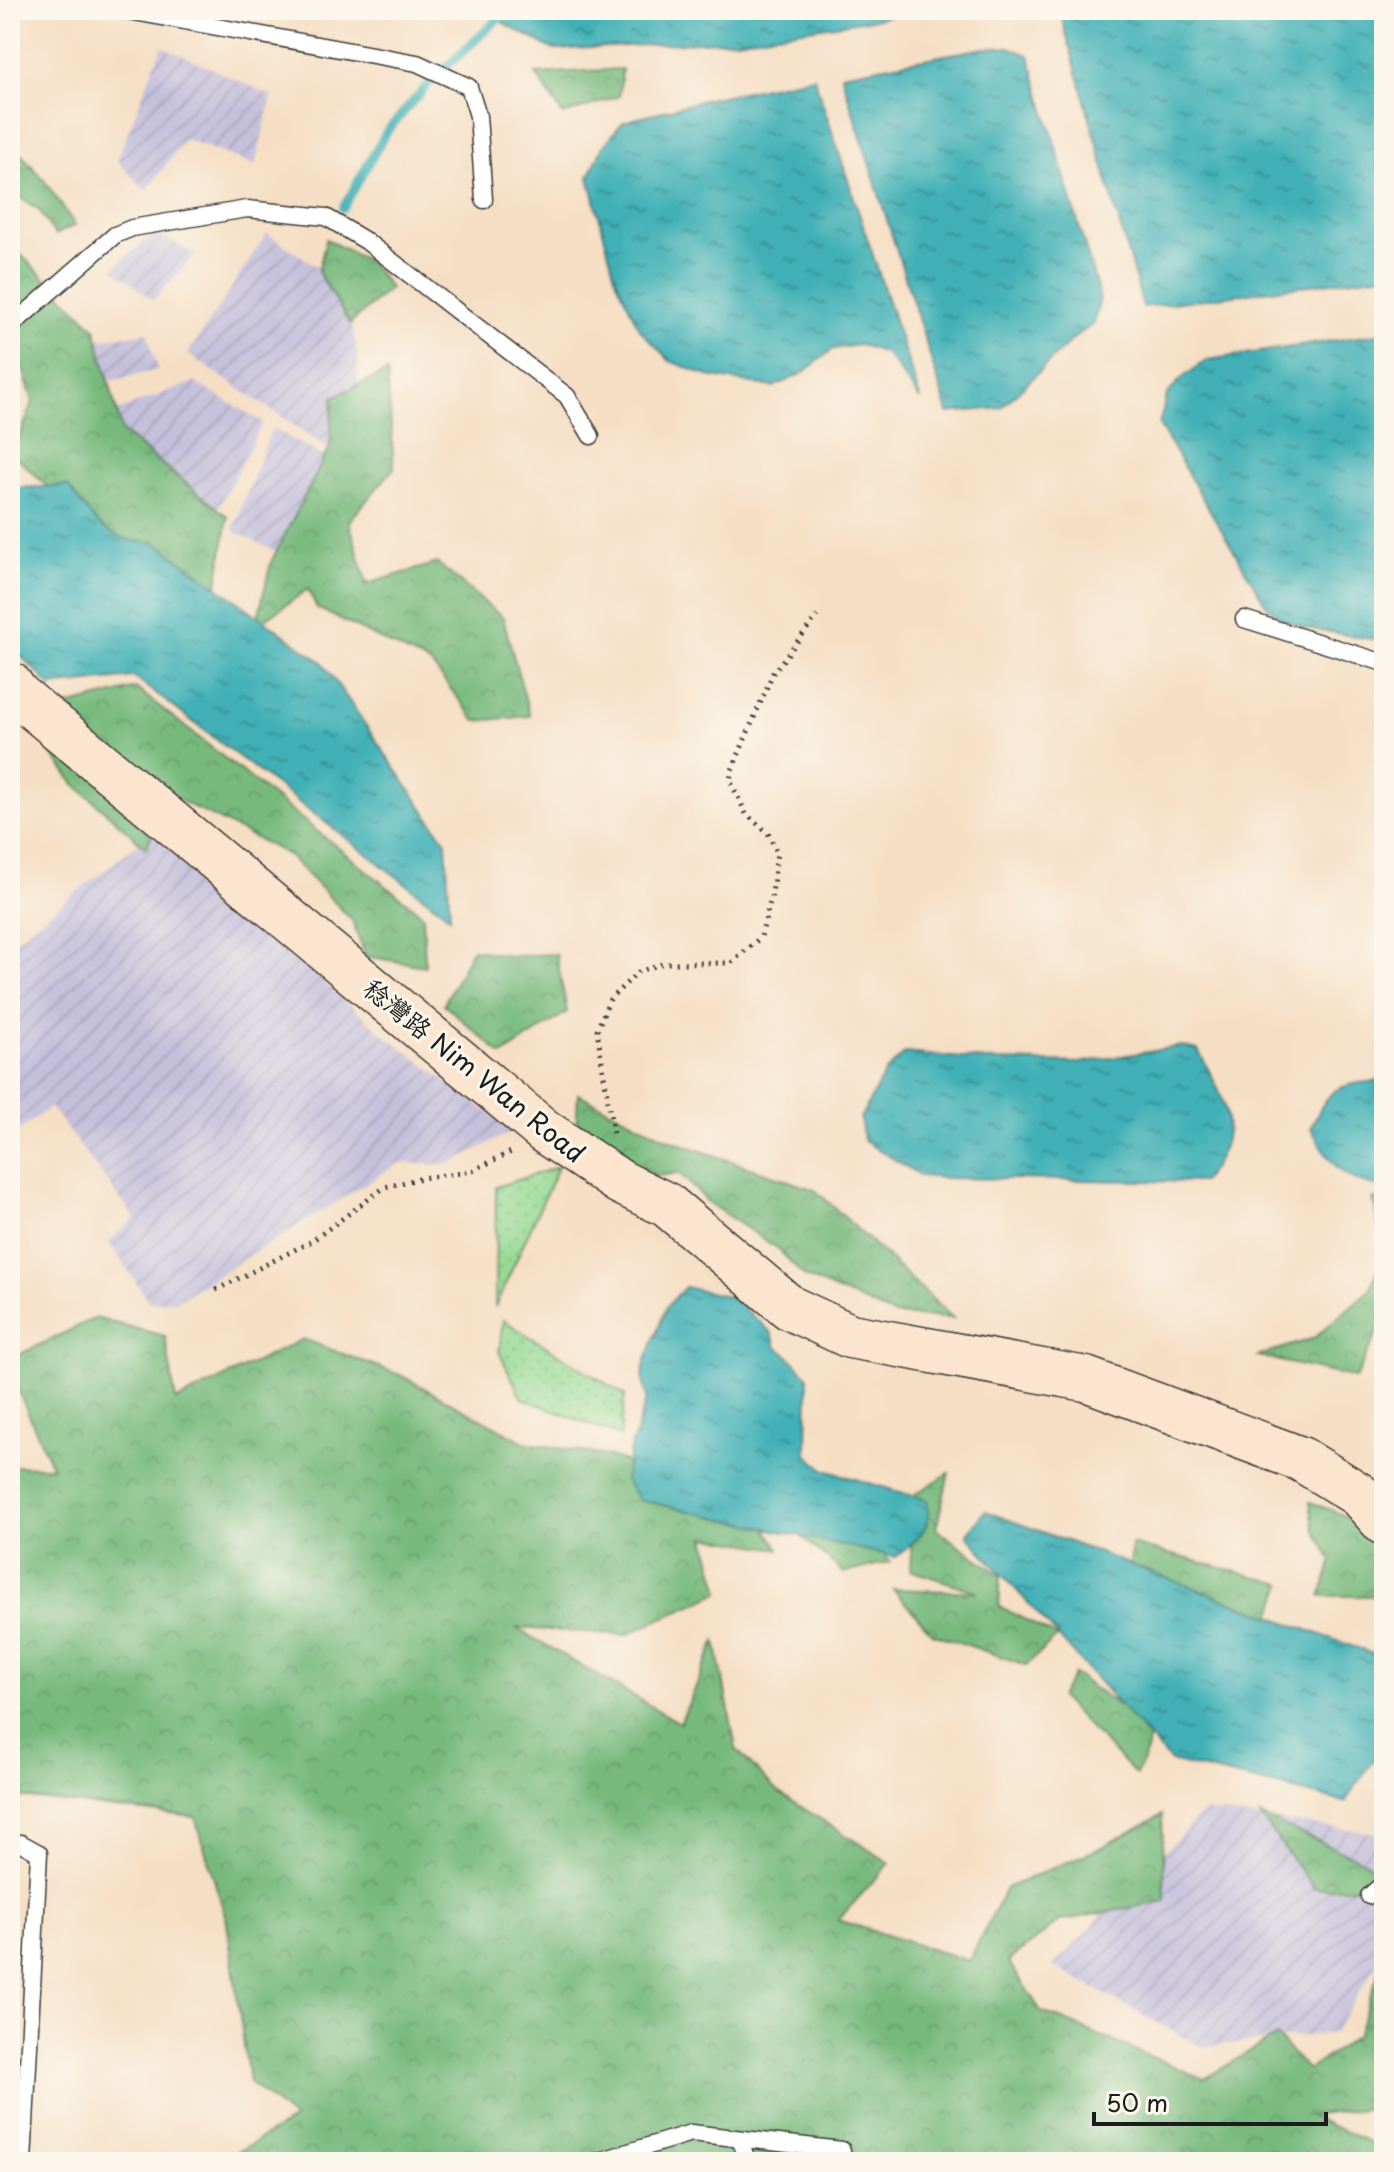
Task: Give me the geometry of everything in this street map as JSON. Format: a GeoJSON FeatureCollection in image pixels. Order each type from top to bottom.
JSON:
{"type":"FeatureCollection","features":[{"type":"Feature","properties":{"kind":"street","name":"稔灣路 Nim Wan Road"},"geometry":{"type":"LineString","coordinates":[[10,684],[17,694],[544,1131],[620,1182],[667,1205],[790,1308],[850,1336],[1086,1379],[1301,1459],[1359,1495],[1384,1523]]}},
{"type":"Feature","properties":{"kind":"lane"},"geometry":{"type":"LineString","coordinates":[[123,10],[417,63],[469,87],[478,116],[484,200]]}},
{"type":"Feature","properties":{"kind":"lane"},"geometry":{"type":"LineString","coordinates":[[10,327],[115,235],[132,228],[247,209],[326,217],[366,241],[567,396],[591,436]]}},
{"type":"Feature","properties":{"kind":"lane"},"geometry":{"type":"LineString","coordinates":[[1244,619],[1384,663]]}},
{"type":"Feature","properties":{"kind":"lane"},"geometry":{"type":"LineString","coordinates":[[10,1844],[21,1843],[39,1853],[23,2162]]}},
{"type":"Feature","properties":{"kind":"lane"},"geometry":{"type":"LineString","coordinates":[[1369,1896],[1384,1883]]}},
{"type":"Feature","properties":{"kind":"lane"},"geometry":{"type":"LineString","coordinates":[[596,2162],[691,2133],[842,2150]]}},
{"type":"Feature","properties":{"kind":"lane"},"geometry":{"type":"LineString","coordinates":[[739,2139],[748,2162]]}},
{"type":"Feature","properties":{"kind":"path"},"geometry":{"type":"LineString","coordinates":[[620,1182],[597,1030],[610,999],[638,972],[664,963],[731,963],[761,937],[772,894],[777,852],[768,833],[746,814],[730,780],[773,673],[817,616]]}},
{"type":"Feature","properties":{"kind":"path"},"geometry":{"type":"LineString","coordinates":[[216,1290],[312,1241],[385,1187],[422,1178],[470,1172],[501,1159],[544,1131]]}},
{"type":"Feature","properties":{"kind":"shaded area"},"geometry":{"type":"Polygon","coordinates":[[[162,46],[272,96],[255,165],[185,139],[146,191],[117,160],[162,46]]]}},
{"type":"Feature","properties":{"kind":"shaded area"},"geometry":{"type":"Polygon","coordinates":[[[156,232],[195,255],[153,300],[113,268],[156,232]]]}},
{"type":"Feature","properties":{"kind":"shaded area"},"geometry":{"type":"Polygon","coordinates":[[[267,233],[329,275],[348,304],[358,357],[358,403],[347,461],[188,354],[267,233]]]}},
{"type":"Feature","properties":{"kind":"shaded area"},"geometry":{"type":"Polygon","coordinates":[[[147,332],[158,370],[83,387],[76,343],[147,332]]]}},
{"type":"Feature","properties":{"kind":"shaded area"},"geometry":{"type":"Polygon","coordinates":[[[194,382],[263,422],[208,527],[106,415],[194,382]]]}},
{"type":"Feature","properties":{"kind":"shaded area"},"geometry":{"type":"Polygon","coordinates":[[[272,428],[334,462],[286,557],[233,530],[272,428]]]}},
{"type":"Feature","properties":{"kind":"shaded area"},"geometry":{"type":"Polygon","coordinates":[[[153,832],[381,1032],[513,1131],[447,1165],[399,1163],[176,1301],[149,1302],[109,1242],[135,1218],[50,1107],[12,1136],[10,1134],[10,944],[153,832]]]}},
{"type":"Feature","properties":{"kind":"shaded area"},"geometry":{"type":"Polygon","coordinates":[[[1204,1811],[1384,1834],[1384,1953],[1334,2033],[1202,2047],[1053,1966],[1204,1811]]]}},
{"type":"Feature","properties":{"kind":"green space"},"geometry":{"type":"Polygon","coordinates":[[[622,69],[619,96],[563,115],[536,74],[622,69]]]}},
{"type":"Feature","properties":{"kind":"green space"},"geometry":{"type":"Polygon","coordinates":[[[10,141],[44,180],[75,225],[55,235],[39,210],[10,191],[10,141]]]}},
{"type":"Feature","properties":{"kind":"green space"},"geometry":{"type":"Polygon","coordinates":[[[326,239],[369,262],[390,288],[350,324],[318,272],[326,239]]]}},
{"type":"Feature","properties":{"kind":"green space"},"geometry":{"type":"Polygon","coordinates":[[[10,244],[95,328],[122,432],[228,517],[215,599],[127,562],[13,454],[33,402],[10,325],[10,244]]]}},
{"type":"Feature","properties":{"kind":"green space"},"geometry":{"type":"Polygon","coordinates":[[[387,372],[394,468],[349,521],[367,584],[437,563],[503,618],[530,716],[476,721],[431,664],[317,608],[308,589],[256,626],[271,562],[330,447],[333,397],[387,372]]]}},
{"type":"Feature","properties":{"kind":"green space"},"geometry":{"type":"Polygon","coordinates":[[[136,688],[423,915],[425,966],[365,956],[352,920],[287,854],[169,795],[146,848],[74,783],[24,717],[136,688]]]}},
{"type":"Feature","properties":{"kind":"green space"},"geometry":{"type":"Polygon","coordinates":[[[472,949],[511,956],[556,954],[567,1012],[502,1055],[444,1004],[472,949]]]}},
{"type":"Feature","properties":{"kind":"green space"},"geometry":{"type":"Polygon","coordinates":[[[578,1094],[670,1140],[815,1190],[953,1318],[894,1315],[805,1277],[777,1248],[710,1204],[679,1173],[657,1176],[576,1136],[578,1094]]]}},
{"type":"Feature","properties":{"kind":"green space"},"geometry":{"type":"Polygon","coordinates":[[[558,1167],[495,1307],[496,1187],[558,1167]]]}},
{"type":"Feature","properties":{"kind":"green space"},"geometry":{"type":"Polygon","coordinates":[[[1373,1199],[1384,1199],[1384,1318],[1356,1378],[1258,1356],[1314,1338],[1371,1289],[1383,1251],[1373,1199]]]}},
{"type":"Feature","properties":{"kind":"green space"},"geometry":{"type":"Polygon","coordinates":[[[95,1318],[165,1336],[176,1401],[303,1339],[400,1375],[524,1442],[607,1456],[750,1501],[779,1549],[705,1537],[720,1592],[625,1635],[516,1628],[680,1723],[716,1641],[736,1749],[776,1791],[890,1863],[838,1920],[969,1961],[1006,1888],[1098,1849],[1162,1815],[1165,1901],[1060,1921],[1008,1961],[1041,2011],[1204,2079],[1276,2036],[1308,2070],[1357,2035],[1384,1957],[1384,2106],[1309,2116],[1384,2149],[1384,2162],[207,2162],[232,2155],[294,2119],[249,2082],[227,1922],[195,1817],[10,1796],[10,1466],[52,1467],[10,1372],[10,1359],[95,1318]]]}},
{"type":"Feature","properties":{"kind":"green space"},"geometry":{"type":"Polygon","coordinates":[[[503,1320],[625,1395],[620,1436],[522,1398],[499,1352],[503,1320]]]}},
{"type":"Feature","properties":{"kind":"green space"},"geometry":{"type":"Polygon","coordinates":[[[949,1473],[936,1529],[1001,1575],[999,1606],[1057,1637],[1026,1665],[932,1633],[893,1589],[978,1592],[910,1570],[915,1494],[949,1473]]]}},
{"type":"Feature","properties":{"kind":"green space"},"geometry":{"type":"Polygon","coordinates":[[[840,1494],[890,1562],[844,1573],[794,1530],[840,1494]]]}},
{"type":"Feature","properties":{"kind":"green space"},"geometry":{"type":"Polygon","coordinates":[[[1310,1502],[1341,1514],[1384,1542],[1384,1614],[1378,1596],[1321,1596],[1332,1561],[1314,1528],[1310,1502]]]}},
{"type":"Feature","properties":{"kind":"green space"},"geometry":{"type":"Polygon","coordinates":[[[1131,1544],[1283,1584],[1269,1622],[1130,1571],[1131,1544]]]}},
{"type":"Feature","properties":{"kind":"green space"},"geometry":{"type":"Polygon","coordinates":[[[1074,1674],[1149,1727],[1148,1749],[1136,1775],[1060,1697],[1074,1674]]]}},
{"type":"Feature","properties":{"kind":"green space"},"geometry":{"type":"Polygon","coordinates":[[[1260,1816],[1367,1862],[1384,1888],[1384,1899],[1356,1888],[1314,1888],[1260,1816]]]}},
{"type":"Feature","properties":{"kind":"water"},"geometry":{"type":"Polygon","coordinates":[[[479,10],[903,10],[881,18],[737,40],[554,50],[479,10]]]}},
{"type":"Feature","properties":{"kind":"water"},"geometry":{"type":"Polygon","coordinates":[[[1384,10],[1384,275],[1143,307],[1060,12],[1384,10]]]}},
{"type":"Feature","properties":{"kind":"water"},"geometry":{"type":"Polygon","coordinates":[[[1009,47],[1029,55],[1100,298],[1094,324],[1077,335],[1001,408],[948,413],[841,74],[984,48],[1009,47]]]}},
{"type":"Feature","properties":{"kind":"water"},"geometry":{"type":"Polygon","coordinates":[[[814,77],[921,401],[886,353],[860,345],[833,349],[802,374],[773,387],[708,376],[670,361],[640,330],[615,277],[589,177],[602,148],[623,122],[703,100],[814,77]]]}},
{"type":"Feature","properties":{"kind":"water"},"geometry":{"type":"Polygon","coordinates":[[[1384,333],[1384,641],[1305,628],[1281,619],[1265,603],[1159,425],[1167,395],[1181,379],[1207,360],[1384,333]]]}},
{"type":"Feature","properties":{"kind":"water"},"geometry":{"type":"Polygon","coordinates":[[[68,486],[104,528],[125,539],[155,542],[322,662],[446,842],[450,917],[134,677],[51,686],[10,645],[10,488],[68,486]]]}},
{"type":"Feature","properties":{"kind":"water"},"geometry":{"type":"Polygon","coordinates":[[[1182,1046],[1198,1050],[1227,1116],[1224,1147],[1202,1182],[921,1176],[864,1141],[860,1118],[886,1071],[905,1053],[999,1061],[1079,1063],[1182,1046]]]}},
{"type":"Feature","properties":{"kind":"water"},"geometry":{"type":"Polygon","coordinates":[[[1384,1080],[1384,1187],[1358,1181],[1339,1169],[1311,1128],[1324,1103],[1338,1089],[1356,1083],[1384,1080]]]}},
{"type":"Feature","properties":{"kind":"water"},"geometry":{"type":"Polygon","coordinates":[[[685,1287],[731,1297],[771,1332],[777,1348],[808,1375],[807,1455],[825,1470],[927,1500],[928,1519],[922,1533],[896,1557],[639,1500],[625,1480],[630,1451],[647,1397],[643,1381],[644,1365],[667,1306],[685,1287]]]}},
{"type":"Feature","properties":{"kind":"water"},"geometry":{"type":"Polygon","coordinates":[[[985,1511],[1384,1658],[1384,1744],[1345,1802],[1170,1761],[967,1535],[985,1511]]]}},
{"type":"Feature","properties":{"kind":"waterway"},"geometry":{"type":"LineString","coordinates":[[343,208],[387,131],[432,80],[508,10]]}}]}
